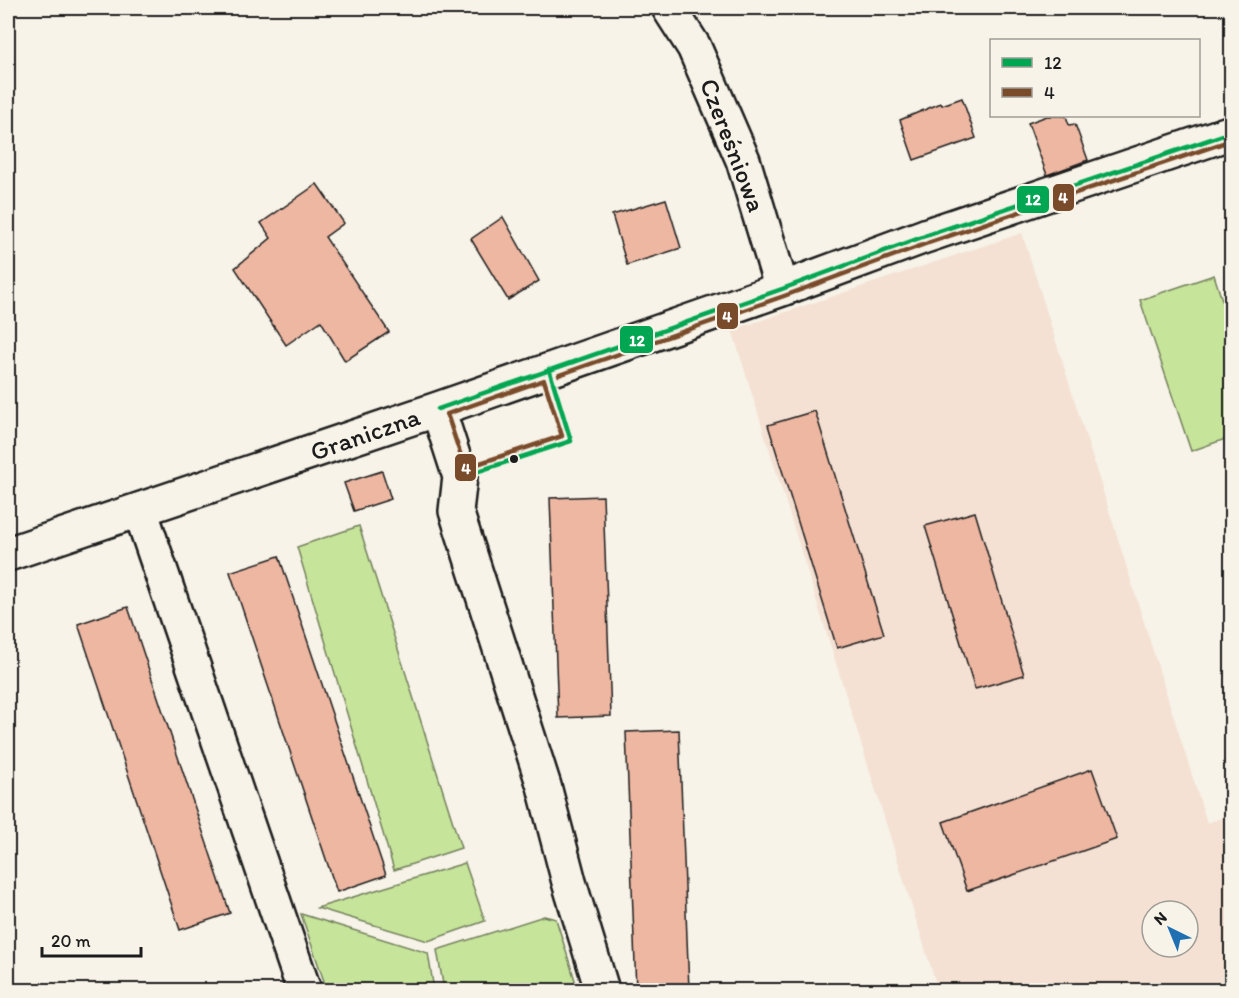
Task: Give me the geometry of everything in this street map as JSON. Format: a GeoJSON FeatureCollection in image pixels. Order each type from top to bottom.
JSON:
{"type":"FeatureCollection","features":[{"type":"Feature","properties":{"kind":"street","name":"Czereśniowa"},"geometry":{"type":"LineString","coordinates":[[669,8],[694,47],[743,160],[782,289]]}},
{"type":"Feature","properties":{"kind":"street","name":"Graniczna"},"geometry":{"type":"LineString","coordinates":[[8,554],[438,409],[782,289],[925,236],[1232,132]]}},
{"type":"Feature","properties":{"kind":"street"},"geometry":{"type":"LineString","coordinates":[[438,409],[460,477],[456,511],[544,786],[569,882],[602,990]]}},
{"type":"Feature","properties":{"kind":"street"},"geometry":{"type":"LineString","coordinates":[[140,510],[304,990]]}},
{"type":"Feature","properties":{"kind":"shaded area"},"geometry":{"type":"Polygon","coordinates":[[[1022,233],[1207,823],[1231,815],[1231,990],[938,990],[732,330],[1022,233]]]}},
{"type":"Feature","properties":{"kind":"green space"},"geometry":{"type":"Polygon","coordinates":[[[1214,275],[1231,328],[1231,437],[1191,451],[1140,300],[1214,275]]]}},
{"type":"Feature","properties":{"kind":"green space"},"geometry":{"type":"Polygon","coordinates":[[[359,526],[461,848],[394,870],[297,547],[359,526]]]}},
{"type":"Feature","properties":{"kind":"green space"},"geometry":{"type":"Polygon","coordinates":[[[465,863],[485,921],[428,941],[317,908],[465,863]]]}},
{"type":"Feature","properties":{"kind":"green space"},"geometry":{"type":"Polygon","coordinates":[[[301,914],[428,953],[434,990],[327,990],[301,914]]]}},
{"type":"Feature","properties":{"kind":"green space"},"geometry":{"type":"Polygon","coordinates":[[[544,916],[556,919],[578,990],[444,990],[437,950],[544,916]]]}},
{"type":"Feature","properties":{"kind":"building"},"geometry":{"type":"Polygon","coordinates":[[[962,98],[976,138],[914,160],[900,120],[941,103],[942,105],[962,98]]]}},
{"type":"Feature","properties":{"kind":"building"},"geometry":{"type":"Polygon","coordinates":[[[1044,117],[1066,117],[1069,125],[1075,124],[1088,160],[1047,175],[1028,123],[1044,117]]]}},
{"type":"Feature","properties":{"kind":"building"},"geometry":{"type":"Polygon","coordinates":[[[317,184],[344,223],[325,237],[389,332],[345,361],[321,321],[286,345],[235,268],[271,238],[261,223],[317,184]]]}},
{"type":"Feature","properties":{"kind":"building"},"geometry":{"type":"Polygon","coordinates":[[[666,199],[681,248],[627,265],[612,215],[666,199]]]}},
{"type":"Feature","properties":{"kind":"building"},"geometry":{"type":"Polygon","coordinates":[[[503,217],[539,281],[508,300],[471,239],[503,217]]]}},
{"type":"Feature","properties":{"kind":"building"},"geometry":{"type":"Polygon","coordinates":[[[815,411],[884,634],[837,648],[768,425],[815,411]]]}},
{"type":"Feature","properties":{"kind":"building"},"geometry":{"type":"Polygon","coordinates":[[[382,471],[391,499],[354,511],[344,483],[382,471]]]}},
{"type":"Feature","properties":{"kind":"building"},"geometry":{"type":"Polygon","coordinates":[[[603,496],[611,716],[558,718],[550,498],[603,496]]]}},
{"type":"Feature","properties":{"kind":"building"},"geometry":{"type":"Polygon","coordinates":[[[975,512],[1024,675],[975,689],[925,526],[975,512]]]}},
{"type":"Feature","properties":{"kind":"building"},"geometry":{"type":"Polygon","coordinates":[[[279,556],[386,875],[337,892],[230,572],[279,556]]]}},
{"type":"Feature","properties":{"kind":"building"},"geometry":{"type":"Polygon","coordinates":[[[128,607],[230,913],[180,930],[78,624],[128,607]]]}},
{"type":"Feature","properties":{"kind":"building"},"geometry":{"type":"Polygon","coordinates":[[[679,730],[689,990],[636,990],[626,732],[679,730]]]}},
{"type":"Feature","properties":{"kind":"building"},"geometry":{"type":"Polygon","coordinates":[[[1092,769],[1117,839],[967,891],[943,822],[1092,769]]]}},
{"type":"Feature","properties":{"kind":"transit line","name":"12"},"geometry":{"type":"LineString","coordinates":[[438,409],[782,289],[925,236],[1232,132]]}},
{"type":"Feature","properties":{"kind":"transit line","name":"4"},"geometry":{"type":"LineString","coordinates":[[559,375],[928,243],[1232,140]]}},
{"type":"Feature","properties":{"kind":"transit line","name":"12"},"geometry":{"type":"LineString","coordinates":[[460,477],[571,441],[549,369]]}},
{"type":"Feature","properties":{"kind":"transit line","name":"4"},"geometry":{"type":"LineString","coordinates":[[544,380],[562,436],[465,468],[447,414],[544,380]]}}]}
